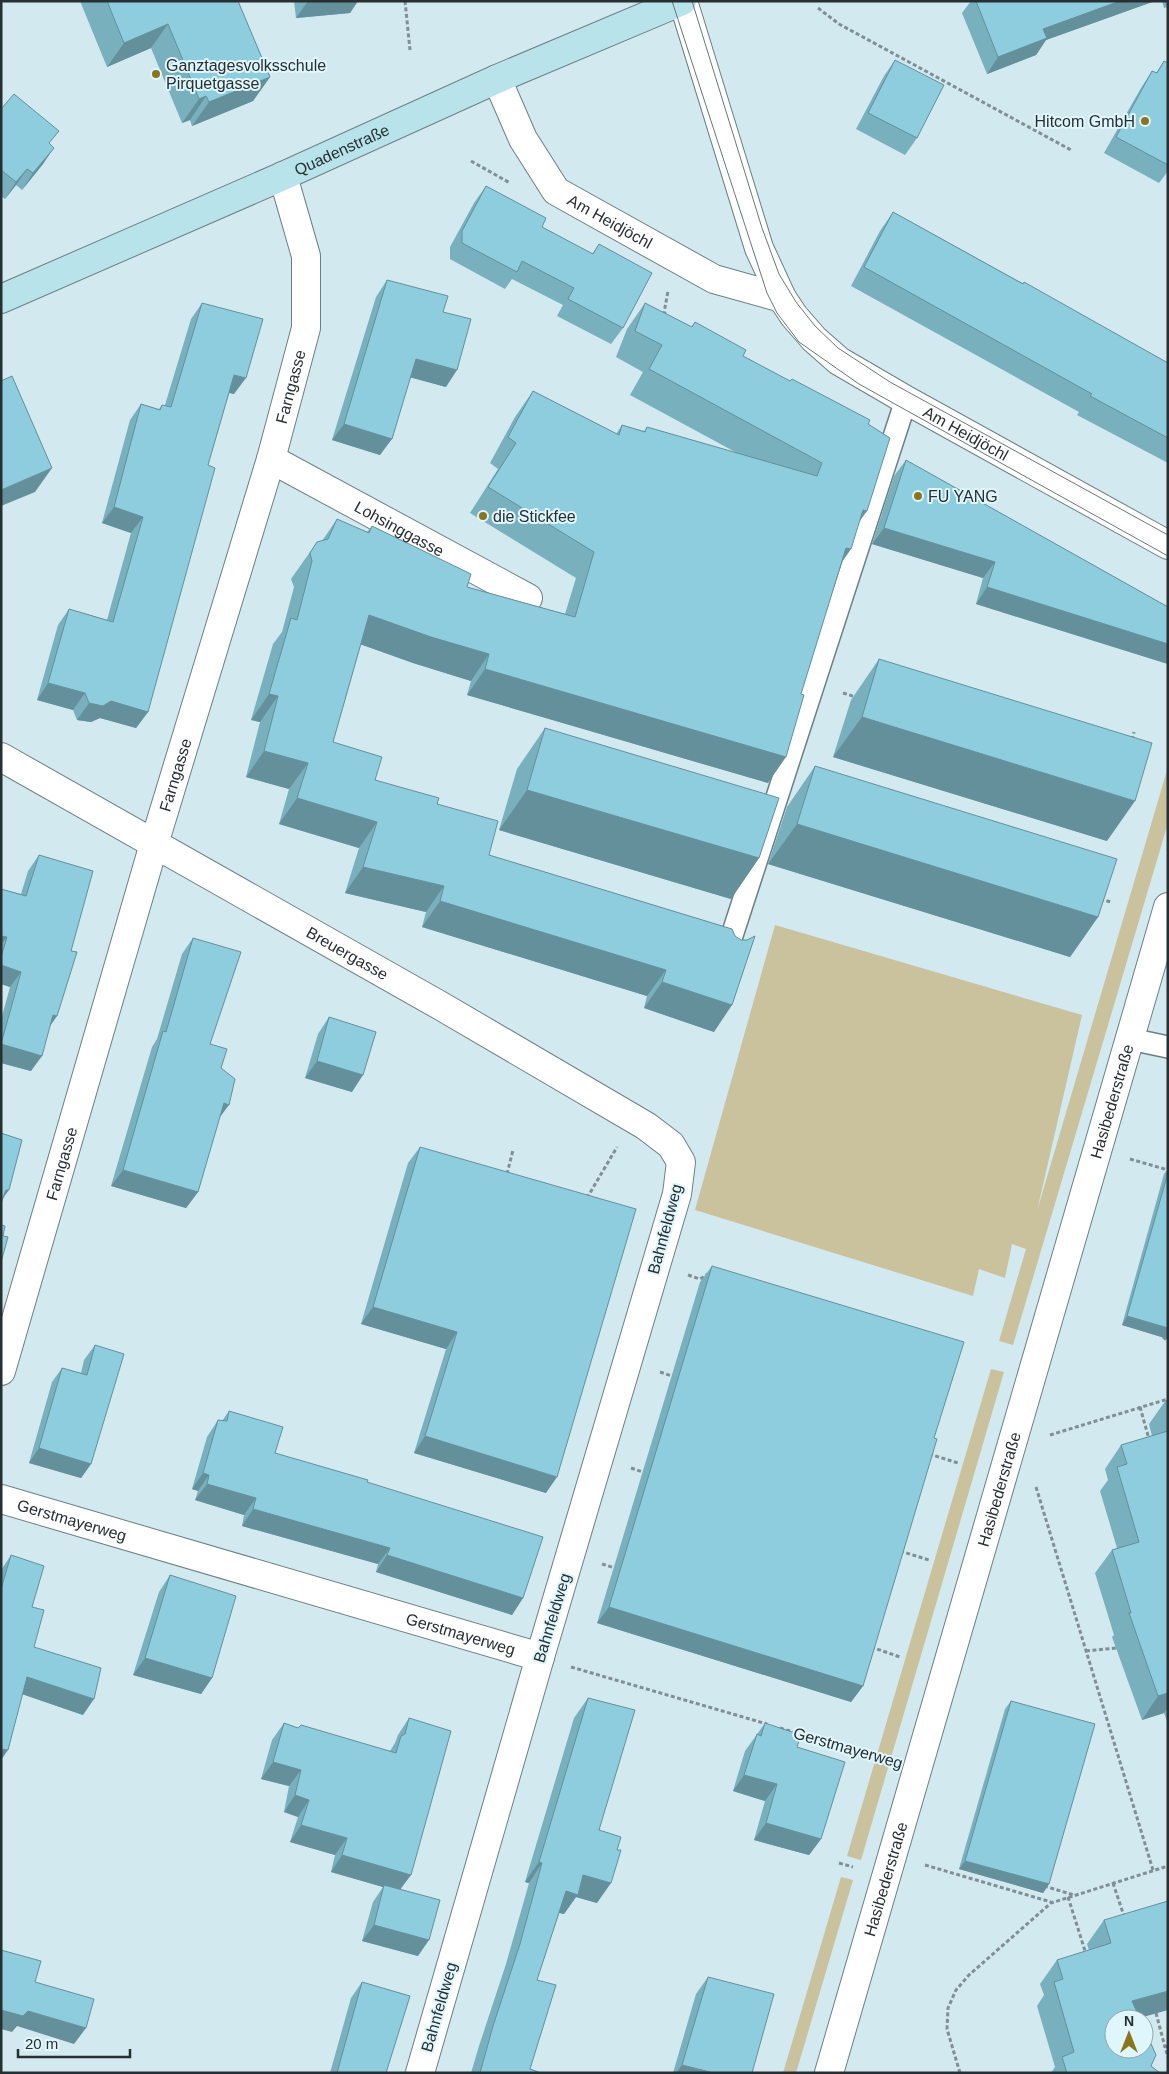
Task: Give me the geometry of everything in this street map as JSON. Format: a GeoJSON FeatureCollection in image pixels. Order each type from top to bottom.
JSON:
{"type":"FeatureCollection","features":[{"type":"Feature","properties":{"kind":"street","name":"Quadenstraße"},"geometry":{"type":"LineString","coordinates":[[1,299],[283,176],[497,79],[683,1]]}},
{"type":"Feature","properties":{"kind":"street","name":"Am Heidjöchl"},"geometry":{"type":"LineString","coordinates":[[683,1],[759,248],[782,298],[794,316],[826,351],[839,361],[1168,545]]}},
{"type":"Feature","properties":{"kind":"street","name":"Am Heidjöchl"},"geometry":{"type":"LineString","coordinates":[[497,79],[522,139],[556,191],[714,278],[782,298]]}},
{"type":"Feature","properties":{"kind":"street","name":"Farngasse"},"geometry":{"type":"LineString","coordinates":[[1,1371],[154,844],[272,459],[306,328],[306,256],[283,176]]}},
{"type":"Feature","properties":{"kind":"street","name":"Lohsinggasse"},"geometry":{"type":"LineString","coordinates":[[272,459],[528,598]]}},
{"type":"Feature","properties":{"kind":"street","name":"Breuergasse"},"geometry":{"type":"LineString","coordinates":[[1,757],[441,1006],[633,1119],[670,1145],[681,1162]]}},
{"type":"Feature","properties":{"kind":"street","name":"Hasibederstraße"},"geometry":{"type":"LineString","coordinates":[[829,2073],[1130,1039],[1164,936],[1168,907]]}},
{"type":"Feature","properties":{"kind":"street","name":"Bahnfeldweg"},"geometry":{"type":"LineString","coordinates":[[420,2073],[677,1194],[681,1162]]}},
{"type":"Feature","properties":{"kind":"street","name":"Gerstmayerweg"},"geometry":{"type":"LineString","coordinates":[[1,1499],[540,1658]]}},
{"type":"Feature","properties":{"kind":"lane"},"geometry":{"type":"LineString","coordinates":[[726,954],[906,400]]}},
{"type":"Feature","properties":{"kind":"lane"},"geometry":{"type":"LineString","coordinates":[[1130,1039],[1168,1047]]}},
{"type":"Feature","properties":{"kind":"path"},"geometry":{"type":"LineString","coordinates":[[405,1],[410,50]]}},
{"type":"Feature","properties":{"kind":"path"},"geometry":{"type":"LineString","coordinates":[[818,8],[839,24],[1071,150]]}},
{"type":"Feature","properties":{"kind":"path"},"geometry":{"type":"LineString","coordinates":[[814,684],[860,698]]}},
{"type":"Feature","properties":{"kind":"path"},"geometry":{"type":"LineString","coordinates":[[1131,741],[1134,732]]}},
{"type":"Feature","properties":{"kind":"path"},"geometry":{"type":"LineString","coordinates":[[1092,896],[1111,902]]}},
{"type":"Feature","properties":{"kind":"path"},"geometry":{"type":"LineString","coordinates":[[586,1201],[633,1119]]}},
{"type":"Feature","properties":{"kind":"path"},"geometry":{"type":"LineString","coordinates":[[1098,1148],[1168,1170]]}},
{"type":"Feature","properties":{"kind":"path"},"geometry":{"type":"LineString","coordinates":[[506,1176],[513,1150]]}},
{"type":"Feature","properties":{"kind":"path"},"geometry":{"type":"LineString","coordinates":[[1163,1337],[1168,1341]]}},
{"type":"Feature","properties":{"kind":"path"},"geometry":{"type":"LineString","coordinates":[[628,1362],[684,1379]]}},
{"type":"Feature","properties":{"kind":"path"},"geometry":{"type":"LineString","coordinates":[[1050,1435],[1168,1399]]}},
{"type":"Feature","properties":{"kind":"path"},"geometry":{"type":"LineString","coordinates":[[1140,1407],[1151,1445]]}},
{"type":"Feature","properties":{"kind":"path"},"geometry":{"type":"LineString","coordinates":[[923,1452],[958,1463]]}},
{"type":"Feature","properties":{"kind":"path"},"geometry":{"type":"LineString","coordinates":[[599,1459],[647,1473]]}},
{"type":"Feature","properties":{"kind":"path"},"geometry":{"type":"LineString","coordinates":[[1036,1487],[1153,1870]]}},
{"type":"Feature","properties":{"kind":"path"},"geometry":{"type":"LineString","coordinates":[[898,1550],[929,1560]]}},
{"type":"Feature","properties":{"kind":"path"},"geometry":{"type":"LineString","coordinates":[[570,1555],[626,1572]]}},
{"type":"Feature","properties":{"kind":"path"},"geometry":{"type":"LineString","coordinates":[[867,1645],[900,1657]]}},
{"type":"Feature","properties":{"kind":"path"},"geometry":{"type":"LineString","coordinates":[[1086,1651],[1116,1648]]}},
{"type":"Feature","properties":{"kind":"path"},"geometry":{"type":"LineString","coordinates":[[540,1658],[769,1725]]}},
{"type":"Feature","properties":{"kind":"path","name":"Gerstmayerweg"},"geometry":{"type":"LineString","coordinates":[[778,1728],[918,1769]]}},
{"type":"Feature","properties":{"kind":"path"},"geometry":{"type":"LineString","coordinates":[[893,1855],[1051,1903]]}},
{"type":"Feature","properties":{"kind":"path"},"geometry":{"type":"LineString","coordinates":[[960,2073],[947,2029],[948,2008],[956,1990],[969,1975],[1051,1903],[1168,1866]]}},
{"type":"Feature","properties":{"kind":"path"},"geometry":{"type":"LineString","coordinates":[[1002,1887],[1004,1882]]}},
{"type":"Feature","properties":{"kind":"path"},"geometry":{"type":"LineString","coordinates":[[1038,1882],[1074,1895]]}},
{"type":"Feature","properties":{"kind":"path"},"geometry":{"type":"LineString","coordinates":[[1113,1883],[1126,1923]]}},
{"type":"Feature","properties":{"kind":"path"},"geometry":{"type":"LineString","coordinates":[[1068,1897],[1088,1960]]}},
{"type":"Feature","properties":{"kind":"path"},"geometry":{"type":"LineString","coordinates":[[1156,2013],[1168,2057]]}},
{"type":"Feature","properties":{"kind":"shaded area"},"geometry":{"type":"Polygon","coordinates":[[[1168,767],[1168,823],[1013,1345],[999,1341],[1026,1249],[1012,1244],[1005,1278],[979,1269],[973,1296],[695,1210],[775,925],[1082,1015],[1037,1211],[1168,767]]]}},
{"type":"Feature","properties":{"kind":"shaded area"},"geometry":{"type":"Polygon","coordinates":[[[991,1369],[1004,1372],[861,1860],[847,1856],[991,1369]]]}},
{"type":"Feature","properties":{"kind":"shaded area"},"geometry":{"type":"Polygon","coordinates":[[[841,1877],[853,1880],[796,2073],[783,2073],[841,1877]]]}},
{"type":"Feature","properties":{"kind":"building"},"geometry":{"type":"Polygon","coordinates":[[[107,1],[238,1],[270,77],[209,102],[206,96],[199,99],[168,24],[124,43],[107,1]]]}},
{"type":"Feature","properties":{"kind":"building"},"geometry":{"type":"Polygon","coordinates":[[[976,1],[1120,1],[1043,29],[1047,38],[998,57],[976,1]]]}},
{"type":"Feature","properties":{"kind":"building"},"geometry":{"type":"Polygon","coordinates":[[[895,60],[944,85],[917,138],[868,113],[895,60]]]}},
{"type":"Feature","properties":{"kind":"building","name":"Hitcom GmbH"},"geometry":{"type":"Polygon","coordinates":[[[1164,61],[1168,63],[1168,165],[1116,137],[1152,71],[1157,73],[1164,61]]]}},
{"type":"Feature","properties":{"kind":"building"},"geometry":{"type":"Polygon","coordinates":[[[14,94],[59,131],[49,143],[54,148],[33,173],[27,169],[16,182],[1,170],[1,109],[14,94]]]}},
{"type":"Feature","properties":{"kind":"building"},"geometry":{"type":"Polygon","coordinates":[[[486,186],[546,218],[542,227],[593,254],[599,244],[652,273],[623,328],[568,299],[574,288],[522,261],[517,272],[462,243],[462,231],[486,186]]]}},
{"type":"Feature","properties":{"kind":"building"},"geometry":{"type":"Polygon","coordinates":[[[893,212],[1023,284],[1024,282],[1168,363],[1168,438],[1090,396],[1092,394],[864,267],[893,212]]]}},
{"type":"Feature","properties":{"kind":"building"},"geometry":{"type":"Polygon","coordinates":[[[387,280],[448,296],[443,312],[471,319],[457,370],[416,359],[392,439],[344,424],[387,280]]]}},
{"type":"Feature","properties":{"kind":"building"},"geometry":{"type":"Polygon","coordinates":[[[202,303],[263,319],[246,378],[234,375],[208,465],[215,468],[148,712],[111,701],[103,706],[89,703],[85,693],[48,683],[69,609],[113,622],[143,517],[114,507],[141,404],[160,410],[162,405],[171,407],[202,303]]]}},
{"type":"Feature","properties":{"kind":"building"},"geometry":{"type":"Polygon","coordinates":[[[645,303],[692,327],[695,322],[746,350],[743,356],[790,381],[792,379],[870,420],[868,424],[890,438],[867,511],[863,510],[851,549],[846,548],[801,694],[804,695],[786,757],[485,669],[489,654],[431,637],[369,615],[333,742],[382,757],[375,780],[439,798],[437,804],[498,821],[489,855],[732,929],[735,936],[741,940],[747,940],[755,936],[732,1005],[662,982],[666,970],[440,901],[444,886],[363,867],[377,822],[297,798],[308,763],[264,751],[278,696],[269,694],[291,618],[297,620],[312,561],[310,553],[317,542],[328,539],[337,519],[369,533],[372,526],[471,574],[467,587],[575,617],[594,552],[488,487],[516,443],[508,437],[533,391],[619,435],[622,425],[645,432],[647,427],[817,476],[822,463],[649,369],[662,345],[635,331],[645,303]]]}},
{"type":"Feature","properties":{"kind":"building"},"geometry":{"type":"Polygon","coordinates":[[[12,376],[52,468],[1,490],[1,381],[12,376]]]}},
{"type":"Feature","properties":{"kind":"building"},"geometry":{"type":"Polygon","coordinates":[[[906,460],[1168,607],[1168,644],[987,587],[995,562],[884,528],[906,460]]]}},
{"type":"Feature","properties":{"kind":"building"},"geometry":{"type":"Polygon","coordinates":[[[879,659],[1152,743],[1135,801],[862,717],[879,659]]]}},
{"type":"Feature","properties":{"kind":"building"},"geometry":{"type":"Polygon","coordinates":[[[545,728],[779,798],[759,858],[527,790],[545,728]]]}},
{"type":"Feature","properties":{"kind":"building"},"geometry":{"type":"Polygon","coordinates":[[[815,766],[1117,859],[1098,917],[797,824],[815,766]]]}},
{"type":"Feature","properties":{"kind":"building"},"geometry":{"type":"Polygon","coordinates":[[[39,855],[93,871],[71,951],[77,952],[57,1016],[53,1015],[42,1056],[1,1044],[21,972],[1,965],[1,957],[7,937],[1,936],[1,889],[26,896],[39,855]]]}},
{"type":"Feature","properties":{"kind":"building"},"geometry":{"type":"Polygon","coordinates":[[[193,938],[241,952],[210,1044],[227,1049],[221,1068],[235,1079],[229,1105],[224,1103],[198,1192],[123,1170],[163,1031],[166,1032],[193,938]]]}},
{"type":"Feature","properties":{"kind":"building"},"geometry":{"type":"Polygon","coordinates":[[[329,1017],[376,1032],[363,1075],[317,1061],[329,1017]]]}},
{"type":"Feature","properties":{"kind":"building"},"geometry":{"type":"Polygon","coordinates":[[[1,1133],[22,1140],[9,1190],[6,1190],[1,1203],[1,1133]]]}},
{"type":"Feature","properties":{"kind":"building"},"geometry":{"type":"Polygon","coordinates":[[[420,1147],[636,1209],[557,1477],[425,1436],[457,1332],[373,1307],[420,1147]]]}},
{"type":"Feature","properties":{"kind":"building"},"geometry":{"type":"Polygon","coordinates":[[[1168,1173],[1168,1328],[1127,1316],[1168,1173]]]}},
{"type":"Feature","properties":{"kind":"building"},"geometry":{"type":"Polygon","coordinates":[[[1,1225],[5,1226],[3,1236],[8,1237],[1,1262],[1,1225]]]}},
{"type":"Feature","properties":{"kind":"building"},"geometry":{"type":"Polygon","coordinates":[[[712,1266],[964,1342],[934,1438],[937,1439],[863,1686],[609,1607],[712,1266]]]}},
{"type":"Feature","properties":{"kind":"building"},"geometry":{"type":"Polygon","coordinates":[[[95,1345],[124,1354],[91,1464],[39,1448],[62,1368],[87,1375],[95,1345]]]}},
{"type":"Feature","properties":{"kind":"building"},"geometry":{"type":"Polygon","coordinates":[[[229,1411],[283,1427],[275,1453],[368,1480],[367,1482],[543,1537],[523,1598],[387,1555],[390,1548],[253,1509],[256,1498],[207,1484],[209,1475],[203,1473],[218,1420],[227,1421],[229,1411]]]}},
{"type":"Feature","properties":{"kind":"building"},"geometry":{"type":"Polygon","coordinates":[[[1168,1431],[1168,1693],[1158,1696],[1129,1613],[1131,1613],[1112,1550],[1139,1542],[1117,1467],[1127,1464],[1121,1445],[1168,1431]]]}},
{"type":"Feature","properties":{"kind":"building"},"geometry":{"type":"Polygon","coordinates":[[[11,1555],[44,1566],[32,1607],[44,1610],[34,1647],[101,1668],[94,1699],[27,1677],[8,1750],[1,1749],[1,1589],[11,1555]]]}},
{"type":"Feature","properties":{"kind":"building"},"geometry":{"type":"Polygon","coordinates":[[[170,1575],[236,1596],[212,1678],[145,1658],[170,1575]]]}},
{"type":"Feature","properties":{"kind":"building"},"geometry":{"type":"Polygon","coordinates":[[[588,1698],[635,1710],[599,1830],[621,1837],[617,1850],[621,1850],[611,1883],[583,1875],[578,1895],[566,1891],[537,1980],[556,1985],[530,2069],[541,2073],[480,2073],[493,2026],[520,1944],[542,1863],[539,1862],[588,1698]]]}},
{"type":"Feature","properties":{"kind":"building"},"geometry":{"type":"Polygon","coordinates":[[[1011,1701],[1095,1724],[1049,1884],[965,1861],[1011,1701]]]}},
{"type":"Feature","properties":{"kind":"building"},"geometry":{"type":"Polygon","coordinates":[[[409,1718],[451,1731],[411,1875],[342,1855],[347,1838],[301,1825],[309,1800],[295,1795],[301,1770],[273,1762],[284,1723],[298,1728],[301,1725],[396,1753],[401,1736],[405,1734],[409,1718]]]}},
{"type":"Feature","properties":{"kind":"building"},"geometry":{"type":"Polygon","coordinates":[[[765,1723],[801,1735],[797,1747],[845,1762],[821,1839],[766,1823],[777,1784],[744,1775],[757,1734],[761,1736],[765,1723]]]}},
{"type":"Feature","properties":{"kind":"building"},"geometry":{"type":"Polygon","coordinates":[[[384,1885],[440,1900],[429,1940],[374,1925],[384,1885]]]}},
{"type":"Feature","properties":{"kind":"building"},"geometry":{"type":"Polygon","coordinates":[[[1168,1901],[1168,1991],[1132,2001],[1136,2009],[1104,2009],[1104,2059],[1154,2059],[1154,2050],[1156,2055],[1151,2066],[1160,2073],[1067,2073],[1062,2057],[1074,2052],[1054,1982],[1063,1979],[1057,1960],[1111,1943],[1104,1920],[1168,1901]]]}},
{"type":"Feature","properties":{"kind":"building"},"geometry":{"type":"Polygon","coordinates":[[[1,1950],[41,1961],[35,1982],[94,1999],[86,2028],[28,2011],[23,2016],[1,2010],[1,1950]]]}},
{"type":"Feature","properties":{"kind":"building"},"geometry":{"type":"Polygon","coordinates":[[[708,1977],[774,1994],[752,2073],[714,2073],[682,2065],[708,1977]]]}},
{"type":"Feature","properties":{"kind":"building"},"geometry":{"type":"Polygon","coordinates":[[[362,1982],[410,1996],[386,2073],[337,2073],[362,1982]]]}},
{"type":"Feature","properties":{"kind":"tram line"},"geometry":{"type":"LineString","coordinates":[[672,1],[767,293],[777,313],[799,342],[859,384],[1168,556]]}},
{"type":"Feature","properties":{"kind":"tram line"},"geometry":{"type":"LineString","coordinates":[[692,1],[762,228],[779,274],[796,302],[815,326],[838,348],[890,382],[1168,535]]}},
{"type":"Feature","properties":{"kind":"place","name":"Ganztagesvolksschule Pirquetgasse"},"geometry":{"type":"Point","coordinates":[156,74]}},
{"type":"Feature","properties":{"kind":"place","name":"Hitcom GmbH"},"geometry":{"type":"Point","coordinates":[1145,121]}},
{"type":"Feature","properties":{"kind":"place","name":"FU YANG"},"geometry":{"type":"Point","coordinates":[918,496]}},
{"type":"Feature","properties":{"kind":"place","name":"die Stickfee"},"geometry":{"type":"Point","coordinates":[483,516]}}]}
